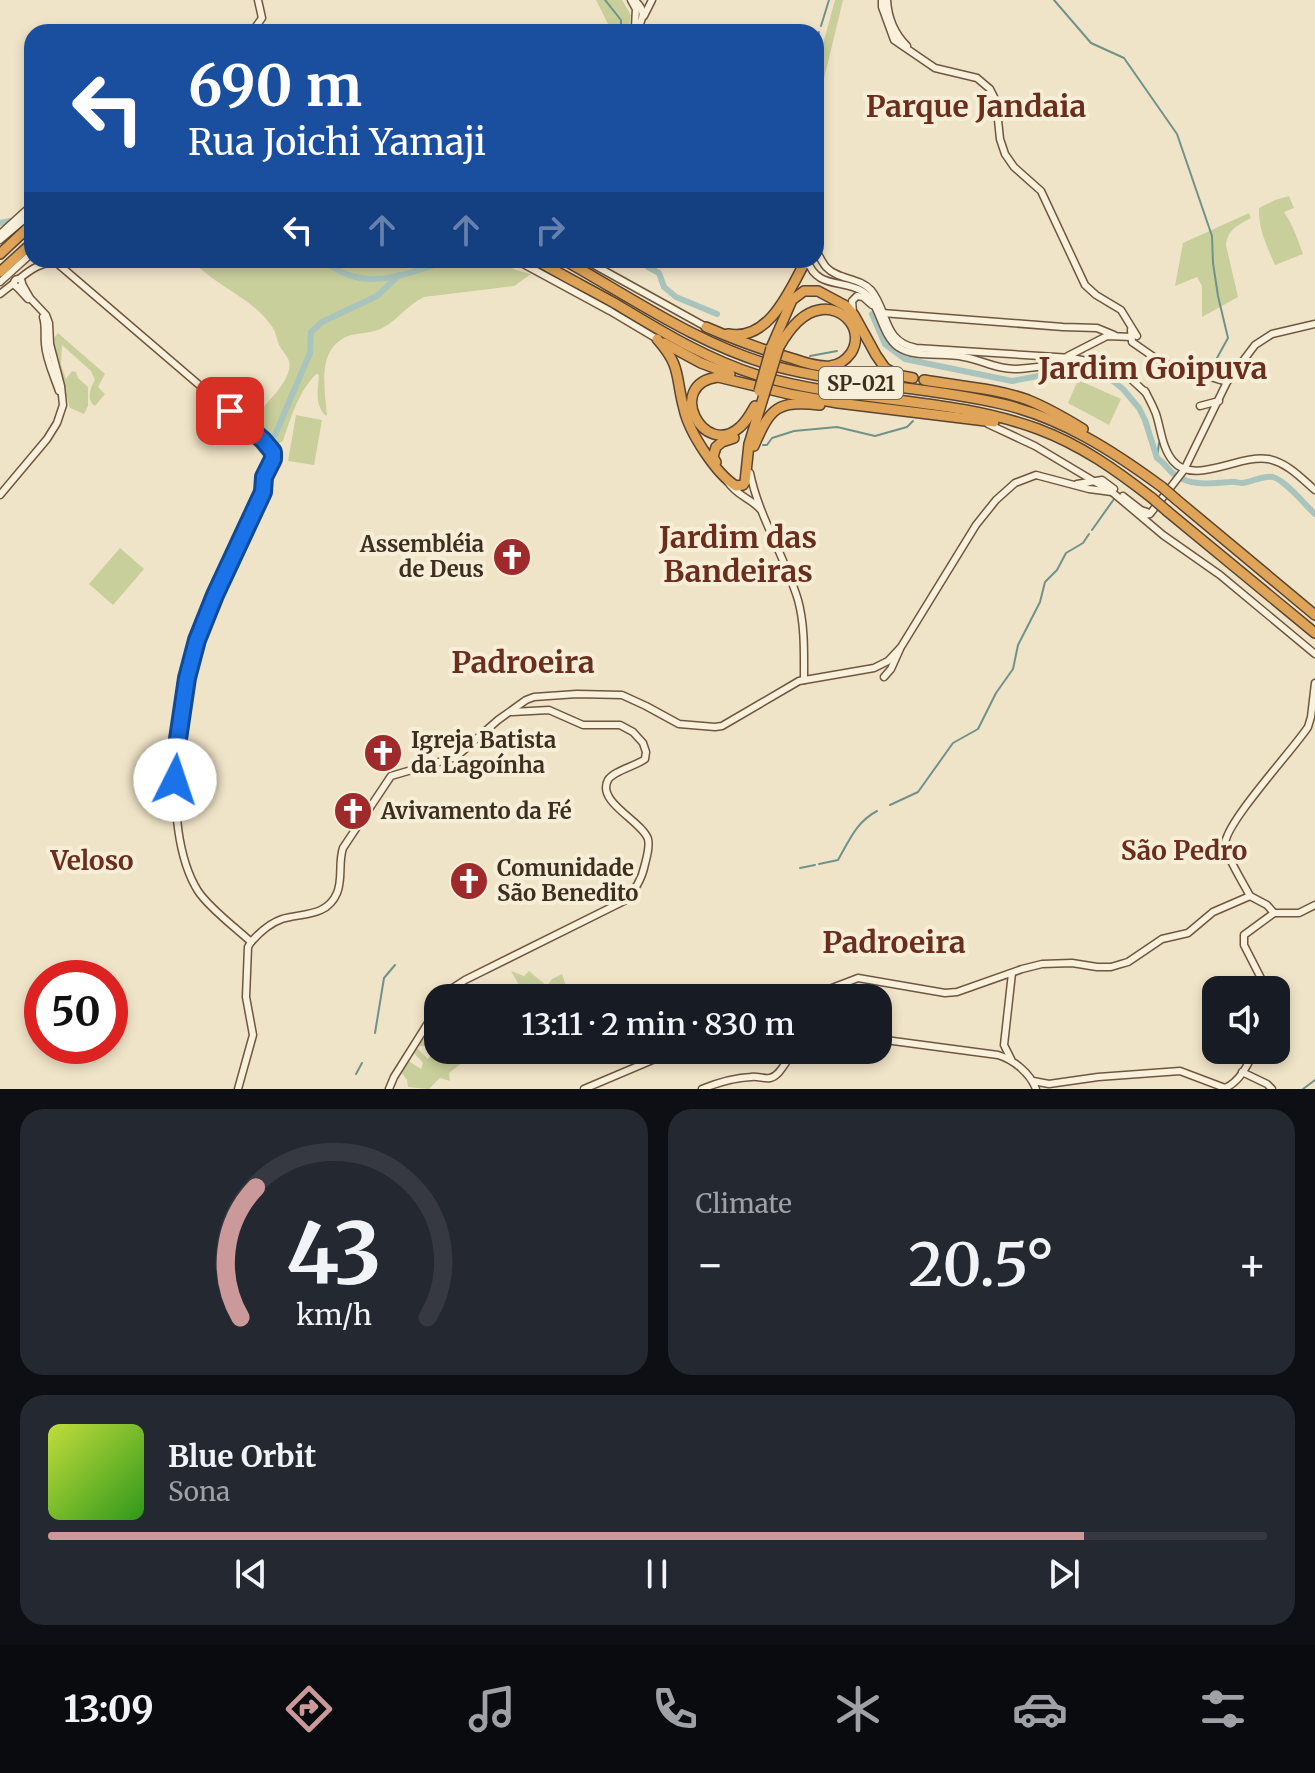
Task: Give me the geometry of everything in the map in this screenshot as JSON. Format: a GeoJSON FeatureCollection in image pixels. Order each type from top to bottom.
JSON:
{"type":"FeatureCollection","features":[{"type":"Feature","properties":{"kind":"highway"},"geometry":{"type":"LineString","coordinates":[[0,254],[24,232]]}},
{"type":"Feature","properties":{"kind":"highway"},"geometry":{"type":"LineString","coordinates":[[0,272],[24,250]]}},
{"type":"Feature","properties":{"kind":"highway","name":"SP-021"},"geometry":{"type":"LineString","coordinates":[[550,268],[699,352],[756,374],[827,392],[1001,417],[1051,434],[1108,464],[1315,633]]}},
{"type":"Feature","properties":{"kind":"highway","name":"SP-021"},"geometry":{"type":"LineString","coordinates":[[578,268],[700,337],[758,361],[823,377],[962,395],[1004,404],[1055,422],[1118,455],[1162,487],[1315,615]]}},
{"type":"Feature","properties":{"kind":"highway"},"geometry":{"type":"LineString","coordinates":[[586,268],[596,278]]}},
{"type":"Feature","properties":{"kind":"highway"},"geometry":{"type":"LineString","coordinates":[[706,327],[737,336],[756,331],[768,321],[802,268]]}},
{"type":"Feature","properties":{"kind":"highway"},"geometry":{"type":"LineString","coordinates":[[721,472],[713,457],[716,447],[746,429],[775,347],[776,332],[799,273]]}},
{"type":"Feature","properties":{"kind":"highway"},"geometry":{"type":"LineString","coordinates":[[776,332],[792,300],[804,291],[827,295],[846,306],[854,315],[885,368],[897,375],[1026,400],[1054,412],[1118,455]]}},
{"type":"Feature","properties":{"kind":"highway"},"geometry":{"type":"LineString","coordinates":[[706,327],[752,347],[826,366],[842,362],[849,356],[855,337],[850,322],[840,312],[819,310],[788,331],[775,347]]}},
{"type":"Feature","properties":{"kind":"highway"},"geometry":{"type":"LineString","coordinates":[[657,339],[760,391]]}},
{"type":"Feature","properties":{"kind":"highway"},"geometry":{"type":"LineString","coordinates":[[657,339],[676,364],[687,420],[700,443],[733,485],[739,486],[745,482],[760,391]]}},
{"type":"Feature","properties":{"kind":"highway"},"geometry":{"type":"LineString","coordinates":[[755,406],[738,429],[725,435],[707,431],[695,420],[691,408],[697,388],[709,378],[727,378],[760,391],[887,410]]}},
{"type":"Feature","properties":{"kind":"highway"},"geometry":{"type":"LineString","coordinates":[[749,461],[767,419],[789,404],[984,420],[1078,447]]}},
{"type":"Feature","properties":{"kind":"main road"},"geometry":{"type":"LineString","coordinates":[[258,0],[262,18],[258,24]]}},
{"type":"Feature","properties":{"kind":"main road"},"geometry":{"type":"LineString","coordinates":[[633,0],[641,6],[643,19]]}},
{"type":"Feature","properties":{"kind":"main road"},"geometry":{"type":"LineString","coordinates":[[633,0],[636,24]]}},
{"type":"Feature","properties":{"kind":"main road"},"geometry":{"type":"LineString","coordinates":[[640,24],[652,0]]}},
{"type":"Feature","properties":{"kind":"main road"},"geometry":{"type":"LineString","coordinates":[[885,3],[896,37],[918,57],[935,68],[977,78],[990,89],[996,101],[1000,139],[1005,154],[1020,173],[1041,191],[1085,285],[1121,310],[1134,339],[1143,350],[1161,362],[1227,382]]}},
{"type":"Feature","properties":{"kind":"main road"},"geometry":{"type":"LineString","coordinates":[[0,234],[24,212]]}},
{"type":"Feature","properties":{"kind":"main road"},"geometry":{"type":"LineString","coordinates":[[0,240],[24,220]]}},
{"type":"Feature","properties":{"kind":"main road"},"geometry":{"type":"LineString","coordinates":[[0,282],[24,260]]}},
{"type":"Feature","properties":{"kind":"main road"},"geometry":{"type":"LineString","coordinates":[[824,265],[871,290],[888,336],[902,349],[966,357],[1003,368],[1072,363],[1122,374]]}},
{"type":"Feature","properties":{"kind":"main road"},"geometry":{"type":"LineString","coordinates":[[0,294],[34,268]]}},
{"type":"Feature","properties":{"kind":"main road"},"geometry":{"type":"LineString","coordinates":[[63,268],[271,447],[273,459],[264,477],[263,492],[197,640],[187,678],[175,776],[179,836],[186,866],[202,897],[251,942]]}},
{"type":"Feature","properties":{"kind":"main road"},"geometry":{"type":"LineString","coordinates":[[531,268],[657,339]]}},
{"type":"Feature","properties":{"kind":"main road"},"geometry":{"type":"LineString","coordinates":[[599,268],[706,327]]}},
{"type":"Feature","properties":{"kind":"main road"},"geometry":{"type":"LineString","coordinates":[[811,268],[821,279],[868,295],[894,337],[908,347],[1072,358],[1096,363]]}},
{"type":"Feature","properties":{"kind":"main road"},"geometry":{"type":"LineString","coordinates":[[0,492],[51,426],[60,403],[45,345],[45,321],[18,283]]}},
{"type":"Feature","properties":{"kind":"main road"},"geometry":{"type":"LineString","coordinates":[[854,315],[851,305],[857,296],[868,301],[879,312],[1102,329],[1134,339]]}},
{"type":"Feature","properties":{"kind":"main road"},"geometry":{"type":"LineString","coordinates":[[887,323],[894,314]]}},
{"type":"Feature","properties":{"kind":"main road"},"geometry":{"type":"LineString","coordinates":[[1134,512],[1147,515],[1154,503],[1175,482],[1227,382],[1255,345],[1272,334],[1315,324]]}},
{"type":"Feature","properties":{"kind":"main road"},"geometry":{"type":"LineString","coordinates":[[1085,328],[1100,332],[1103,337]]}},
{"type":"Feature","properties":{"kind":"main road"},"geometry":{"type":"LineString","coordinates":[[1032,367],[1064,361],[1103,337],[1118,336]]}},
{"type":"Feature","properties":{"kind":"main road"},"geometry":{"type":"LineString","coordinates":[[1057,358],[1085,348]]}},
{"type":"Feature","properties":{"kind":"main road"},"geometry":{"type":"LineString","coordinates":[[1085,348],[1083,356],[1134,381],[1146,393],[1155,409],[1169,455],[1182,472]]}},
{"type":"Feature","properties":{"kind":"main road"},"geometry":{"type":"LineString","coordinates":[[1000,354],[1016,361],[1015,366],[1003,368]]}},
{"type":"Feature","properties":{"kind":"main road"},"geometry":{"type":"LineString","coordinates":[[1032,367],[1024,360],[1033,355]]}},
{"type":"Feature","properties":{"kind":"main road"},"geometry":{"type":"LineString","coordinates":[[1216,379],[1220,390],[1219,400]]}},
{"type":"Feature","properties":{"kind":"main road"},"geometry":{"type":"LineString","coordinates":[[1200,406],[1219,400]]}},
{"type":"Feature","properties":{"kind":"main road"},"geometry":{"type":"LineString","coordinates":[[969,419],[999,428],[1035,446],[1096,486],[1112,492],[1163,535],[1220,575],[1314,655]]}},
{"type":"Feature","properties":{"kind":"main road"},"geometry":{"type":"LineString","coordinates":[[1182,472],[1257,458],[1268,459],[1286,466],[1315,490]]}},
{"type":"Feature","properties":{"kind":"main road"},"geometry":{"type":"LineString","coordinates":[[749,461],[763,512],[798,598],[803,628],[804,680]]}},
{"type":"Feature","properties":{"kind":"main road"},"geometry":{"type":"LineString","coordinates":[[721,472],[733,490],[763,512]]}},
{"type":"Feature","properties":{"kind":"main road"},"geometry":{"type":"LineString","coordinates":[[884,677],[980,519],[1009,488],[1036,475],[1074,485],[1096,486]]}},
{"type":"Feature","properties":{"kind":"main road"},"geometry":{"type":"LineString","coordinates":[[1096,486],[1099,480],[1105,482],[1144,512],[1149,512],[1154,503]]}},
{"type":"Feature","properties":{"kind":"main road"},"geometry":{"type":"LineString","coordinates":[[238,1089],[253,1035],[246,997],[248,947],[277,921],[312,914],[332,901],[338,891],[343,848],[391,776],[456,757],[526,700],[546,695],[622,695],[679,724],[715,727],[804,680],[874,668],[888,661],[901,647]]}},
{"type":"Feature","properties":{"kind":"main road"},"geometry":{"type":"LineString","coordinates":[[1274,913],[1267,905],[1250,896],[1225,848],[1226,837],[1308,727],[1315,683]]}},
{"type":"Feature","properties":{"kind":"main road"},"geometry":{"type":"LineString","coordinates":[[459,984],[624,901],[639,883],[647,857],[648,838],[610,798],[606,787],[610,778],[645,759],[645,747],[638,736],[620,725],[583,725],[549,710],[509,712]]}},
{"type":"Feature","properties":{"kind":"main road"},"geometry":{"type":"LineString","coordinates":[[842,984],[858,978],[945,993],[957,992],[1022,969],[1058,963],[1111,967],[1128,962],[1162,939],[1188,933],[1213,912],[1250,896]]}},
{"type":"Feature","properties":{"kind":"main road"},"geometry":{"type":"LineString","coordinates":[[1260,976],[1244,945],[1247,932],[1274,913],[1299,913],[1315,905]]}},
{"type":"Feature","properties":{"kind":"main road"},"geometry":{"type":"LineString","coordinates":[[995,1054],[1004,1045],[1012,973]]}},
{"type":"Feature","properties":{"kind":"main road"},"geometry":{"type":"LineString","coordinates":[[389,1089],[424,1029]]}},
{"type":"Feature","properties":{"kind":"main road"},"geometry":{"type":"LineString","coordinates":[[892,1041],[995,1054],[1012,1060]]}},
{"type":"Feature","properties":{"kind":"main road"},"geometry":{"type":"LineString","coordinates":[[1004,1045],[1012,1060],[1040,1086],[1098,1077],[1180,1071],[1225,1088],[1232,1085],[1247,1064]]}},
{"type":"Feature","properties":{"kind":"main road"},"geometry":{"type":"LineString","coordinates":[[584,1089],[643,1064]]}},
{"type":"Feature","properties":{"kind":"main road"},"geometry":{"type":"LineString","coordinates":[[702,1089],[731,1078],[771,1078],[784,1064]]}},
{"type":"Feature","properties":{"kind":"main road"},"geometry":{"type":"LineString","coordinates":[[1242,1072],[1272,1089]]}},
{"type":"Feature","properties":{"kind":"green space"},"geometry":{"type":"Polygon","coordinates":[[[596,0],[622,0],[631,15],[629,24],[608,24],[596,0]]]}},
{"type":"Feature","properties":{"kind":"green space"},"geometry":{"type":"Polygon","coordinates":[[[835,0],[843,0],[824,79],[824,40],[835,0]]]}},
{"type":"Feature","properties":{"kind":"green space"},"geometry":{"type":"Polygon","coordinates":[[[1289,196],[1294,208],[1284,212],[1303,254],[1275,265],[1262,230],[1259,208],[1289,196]]]}},
{"type":"Feature","properties":{"kind":"green space"},"geometry":{"type":"Polygon","coordinates":[[[1249,213],[1251,218],[1231,231],[1226,245],[1238,297],[1202,317],[1202,286],[1197,277],[1175,286],[1183,243],[1249,213]]]}},
{"type":"Feature","properties":{"kind":"green space"},"geometry":{"type":"Polygon","coordinates":[[[512,268],[531,274],[514,286],[424,297],[380,329],[348,336],[338,342],[331,350],[325,371],[327,415],[322,412],[318,402],[319,375],[316,374],[300,397],[283,441],[278,444],[252,424],[285,380],[290,364],[288,358],[265,317],[201,269],[512,268]]]}},
{"type":"Feature","properties":{"kind":"green space"},"geometry":{"type":"Polygon","coordinates":[[[58,333],[105,374],[98,387],[105,394],[95,406],[90,397],[95,380],[91,371],[62,345],[61,365],[66,379],[72,371],[76,372],[88,387],[88,406],[84,414],[70,408],[55,358],[54,338],[58,333]]]}},
{"type":"Feature","properties":{"kind":"green space"},"geometry":{"type":"Polygon","coordinates":[[[1078,380],[1121,399],[1109,425],[1068,403],[1078,380]]]}},
{"type":"Feature","properties":{"kind":"green space"},"geometry":{"type":"Polygon","coordinates":[[[296,415],[322,420],[314,465],[288,461],[296,415]]]}},
{"type":"Feature","properties":{"kind":"green space"},"geometry":{"type":"Polygon","coordinates":[[[120,548],[144,569],[113,605],[89,584],[120,548]]]}},
{"type":"Feature","properties":{"kind":"green space"},"geometry":{"type":"Polygon","coordinates":[[[511,971],[524,976],[529,971],[545,984],[518,984],[511,971]]]}},
{"type":"Feature","properties":{"kind":"green space"},"geometry":{"type":"Polygon","coordinates":[[[562,974],[565,984],[548,984],[552,979],[562,974]]]}},
{"type":"Feature","properties":{"kind":"green space"},"geometry":{"type":"Polygon","coordinates":[[[417,1048],[424,1055],[424,1064],[460,1064],[449,1073],[450,1081],[440,1078],[429,1089],[408,1087],[401,1072],[407,1060],[421,1069],[423,1063],[413,1052],[417,1048]]]}},
{"type":"Feature","properties":{"kind":"waterway"},"geometry":{"type":"LineString","coordinates":[[605,0],[621,24]]}},
{"type":"Feature","properties":{"kind":"waterway"},"geometry":{"type":"LineString","coordinates":[[822,24],[829,0]]}},
{"type":"Feature","properties":{"kind":"waterway"},"geometry":{"type":"LineString","coordinates":[[1054,0],[1091,43],[1124,58],[1177,134],[1212,236],[1218,296],[1228,338],[1217,358],[1214,373]]}},
{"type":"Feature","properties":{"kind":"waterway"},"geometry":{"type":"LineString","coordinates":[[0,223],[10,221]]}},
{"type":"Feature","properties":{"kind":"waterway"},"geometry":{"type":"LineString","coordinates":[[334,268],[349,275],[371,279],[425,268]]}},
{"type":"Feature","properties":{"kind":"waterway"},"geometry":{"type":"LineString","coordinates":[[650,268],[659,273],[664,287],[676,297],[717,314]]}},
{"type":"Feature","properties":{"kind":"waterway"},"geometry":{"type":"LineString","coordinates":[[275,435],[310,353],[311,332],[322,322],[377,296],[399,275]]}},
{"type":"Feature","properties":{"kind":"waterway"},"geometry":{"type":"LineString","coordinates":[[872,314],[885,344],[905,359],[1012,381],[1043,375],[1098,375],[1113,381],[1139,408],[1157,458],[1175,475],[1202,483],[1242,483],[1273,477],[1315,514]]}},
{"type":"Feature","properties":{"kind":"waterway"},"geometry":{"type":"LineString","coordinates":[[810,356],[837,351]]}},
{"type":"Feature","properties":{"kind":"waterway"},"geometry":{"type":"LineString","coordinates":[[763,445],[767,445],[772,438],[794,431],[837,427],[875,436],[907,427],[913,421]]}},
{"type":"Feature","properties":{"kind":"waterway"},"geometry":{"type":"LineString","coordinates":[[1157,458],[1159,443]]}},
{"type":"Feature","properties":{"kind":"waterway"},"geometry":{"type":"LineString","coordinates":[[1092,530],[1114,499]]}},
{"type":"Feature","properties":{"kind":"waterway"},"geometry":{"type":"LineString","coordinates":[[890,805],[918,792],[953,743],[978,729],[996,693],[1013,669],[1018,645],[1040,602],[1045,582],[1057,570],[1066,553],[1083,543],[1089,534]]}},
{"type":"Feature","properties":{"kind":"waterway"},"geometry":{"type":"LineString","coordinates":[[819,864],[838,860],[858,826],[877,811]]}},
{"type":"Feature","properties":{"kind":"waterway"},"geometry":{"type":"LineString","coordinates":[[800,868],[815,865]]}},
{"type":"Feature","properties":{"kind":"waterway"},"geometry":{"type":"LineString","coordinates":[[375,1033],[384,978],[395,965]]}},
{"type":"Feature","properties":{"kind":"waterway"},"geometry":{"type":"LineString","coordinates":[[356,1074],[362,1063]]}},
{"type":"Feature","properties":{"kind":"waterway"},"geometry":{"type":"LineString","coordinates":[[1303,1089],[1315,1080]]}},
{"type":"Feature","properties":{"kind":"place","name":"Assembléia de Deus"},"geometry":{"type":"Point","coordinates":[512,557]}},
{"type":"Feature","properties":{"kind":"place","name":"Igreja Batista da Lagoínha"},"geometry":{"type":"Point","coordinates":[383,753]}},
{"type":"Feature","properties":{"kind":"place","name":"Avivamento da Fé"},"geometry":{"type":"Point","coordinates":[353,811]}},
{"type":"Feature","properties":{"kind":"place","name":"Comunidade São Benedito"},"geometry":{"type":"Point","coordinates":[469,881]}},
{"type":"Feature","properties":{"kind":"district","name":"Parque Jandaia"},"geometry":{"type":"Point","coordinates":[976,106]}},
{"type":"Feature","properties":{"kind":"district","name":"Jardim Goipuva"},"geometry":{"type":"Point","coordinates":[1153,368]}},
{"type":"Feature","properties":{"kind":"district","name":"Jardim das Bandeiras"},"geometry":{"type":"Point","coordinates":[738,554]}},
{"type":"Feature","properties":{"kind":"district","name":"Padroeira"},"geometry":{"type":"Point","coordinates":[523,662]}},
{"type":"Feature","properties":{"kind":"district","name":"São Pedro"},"geometry":{"type":"Point","coordinates":[1184,850]}},
{"type":"Feature","properties":{"kind":"district","name":"Veloso"},"geometry":{"type":"Point","coordinates":[92,860]}},
{"type":"Feature","properties":{"kind":"district","name":"Padroeira"},"geometry":{"type":"Point","coordinates":[894,942]}},
{"type":"Feature","properties":{"kind":"route"},"geometry":{"type":"LineString","coordinates":[[175,780],[187,678],[197,640],[263,492],[264,477],[273,459],[271,447],[230,411]]}}]}
